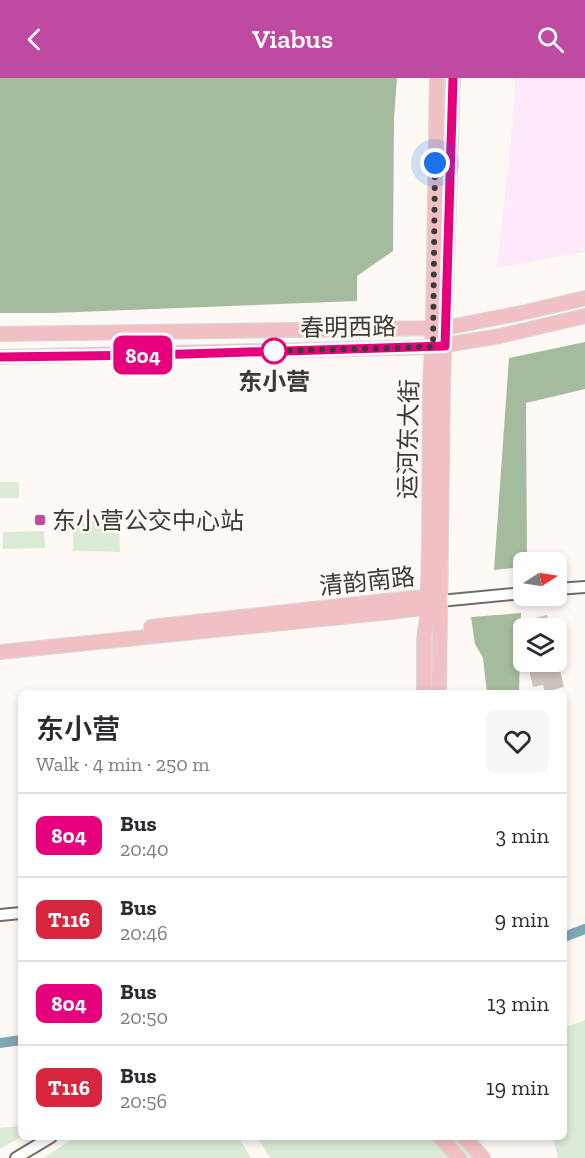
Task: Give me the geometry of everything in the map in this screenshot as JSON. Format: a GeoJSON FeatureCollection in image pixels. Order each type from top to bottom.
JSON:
{"type":"FeatureCollection","features":[{"type":"Feature","properties":{"kind":"main road","name":"运河东大街"},"geometry":{"type":"LineString","coordinates":[[437,78],[439,347],[432,601],[440,690]]}},
{"type":"Feature","properties":{"kind":"main road","name":"运河东大街"},"geometry":{"type":"LineString","coordinates":[[439,328],[453,78]]}},
{"type":"Feature","properties":{"kind":"main road","name":"春明西路"},"geometry":{"type":"LineString","coordinates":[[0,334],[439,328],[526,312],[585,298]]}},
{"type":"Feature","properties":{"kind":"main road","name":"春明西路"},"geometry":{"type":"LineString","coordinates":[[0,357],[439,347],[500,336],[585,315]]}},
{"type":"Feature","properties":{"kind":"main road","name":"运河东大街"},"geometry":{"type":"LineString","coordinates":[[424,690],[424,640],[432,601]]}},
{"type":"Feature","properties":{"kind":"main road","name":"清韵南路"},"geometry":{"type":"LineString","coordinates":[[0,643],[432,601]]}},
{"type":"Feature","properties":{"kind":"main road","name":"清韵南路"},"geometry":{"type":"LineString","coordinates":[[0,652],[391,612],[432,601]]}},
{"type":"Feature","properties":{"kind":"main road"},"geometry":{"type":"LineString","coordinates":[[443,1140],[459,1158]]}},
{"type":"Feature","properties":{"kind":"main road"},"geometry":{"type":"LineString","coordinates":[[467,1140],[483,1158]]}},
{"type":"Feature","properties":{"kind":"street"},"geometry":{"type":"LineString","coordinates":[[567,588],[585,587]]}},
{"type":"Feature","properties":{"kind":"street"},"geometry":{"type":"LineString","coordinates":[[432,601],[513,593]]}},
{"type":"Feature","properties":{"kind":"street"},"geometry":{"type":"LineString","coordinates":[[0,915],[18,913]]}},
{"type":"Feature","properties":{"kind":"street"},"geometry":{"type":"LineString","coordinates":[[16,1158],[46,1140]]}},
{"type":"Feature","properties":{"kind":"shaded area"},"geometry":{"type":"Polygon","coordinates":[[[515,78],[585,78],[585,252],[497,268],[514,111],[515,78]]]}},
{"type":"Feature","properties":{"kind":"green space"},"geometry":{"type":"Polygon","coordinates":[[[0,78],[397,78],[394,118],[393,251],[357,276],[357,301],[0,313],[0,78]]]}},
{"type":"Feature","properties":{"kind":"green space"},"geometry":{"type":"Polygon","coordinates":[[[585,342],[585,389],[526,403],[527,552],[513,552],[513,568],[494,570],[509,358],[585,342]]]}},
{"type":"Feature","properties":{"kind":"green space"},"geometry":{"type":"Polygon","coordinates":[[[0,482],[19,482],[19,498],[0,498],[0,482]]]}},
{"type":"Feature","properties":{"kind":"green space"},"geometry":{"type":"Polygon","coordinates":[[[119,520],[120,552],[73,551],[73,522],[119,520]]]}},
{"type":"Feature","properties":{"kind":"green space"},"geometry":{"type":"Polygon","coordinates":[[[44,531],[45,548],[3,549],[3,532],[44,531]]]}},
{"type":"Feature","properties":{"kind":"green space"},"geometry":{"type":"Polygon","coordinates":[[[521,613],[521,618],[513,618],[513,672],[520,672],[519,690],[487,690],[483,658],[475,644],[471,617],[521,613]]]}},
{"type":"Feature","properties":{"kind":"green space"},"geometry":{"type":"Polygon","coordinates":[[[585,1020],[585,1158],[558,1158],[554,1140],[567,1140],[567,1027],[585,1020]]]}},
{"type":"Feature","properties":{"kind":"green space"},"geometry":{"type":"Polygon","coordinates":[[[18,1126],[18,1139],[0,1149],[0,1128],[18,1126]]]}},
{"type":"Feature","properties":{"kind":"green space"},"geometry":{"type":"Polygon","coordinates":[[[71,1140],[240,1140],[251,1158],[44,1158],[71,1140]]]}},
{"type":"Feature","properties":{"kind":"green space"},"geometry":{"type":"Polygon","coordinates":[[[259,1140],[471,1140],[476,1158],[270,1158],[259,1140]]]}},
{"type":"Feature","properties":{"kind":"building"},"geometry":{"type":"Polygon","coordinates":[[[530,672],[560,672],[564,687],[544,690],[543,685],[533,687],[530,672]]]}},
{"type":"Feature","properties":{"kind":"waterway"},"geometry":{"type":"LineString","coordinates":[[567,936],[585,929]]}},
{"type":"Feature","properties":{"kind":"waterway"},"geometry":{"type":"LineString","coordinates":[[0,1043],[18,1040]]}},
{"type":"Feature","properties":{"kind":"bus line","name":"804"},"geometry":{"type":"LineString","coordinates":[[0,357],[445,346],[453,78]]}},
{"type":"Feature","properties":{"kind":"place","name":"东小营"},"geometry":{"type":"Point","coordinates":[274,351]}},
{"type":"Feature","properties":{"kind":"place","name":"东小营公交中心站"},"geometry":{"type":"Point","coordinates":[40,520]}},
{"type":"Feature","properties":{"kind":"route"},"geometry":{"type":"LineString","coordinates":[[274,351],[271,351],[433,347],[435,163]]}}]}
